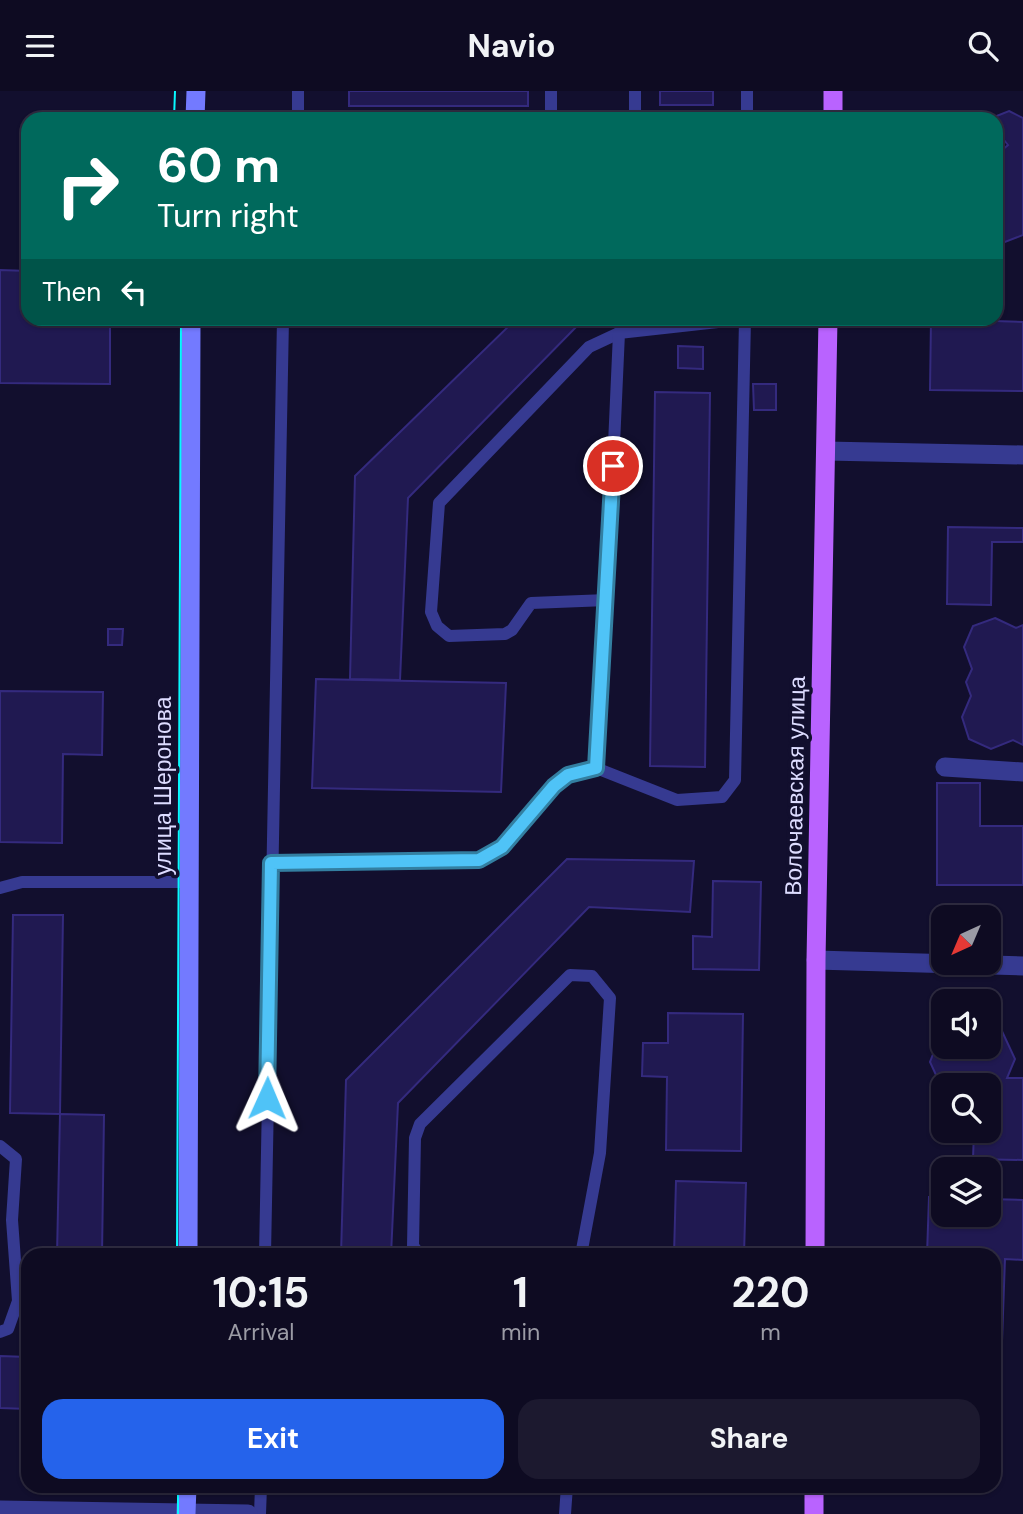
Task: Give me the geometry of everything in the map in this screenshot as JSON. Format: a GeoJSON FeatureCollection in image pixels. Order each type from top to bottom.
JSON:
{"type":"FeatureCollection","features":[{"type":"Feature","properties":{"kind":"main road"},"geometry":{"type":"LineString","coordinates":[[195,112],[196,91]]}},
{"type":"Feature","properties":{"kind":"main road"},"geometry":{"type":"LineString","coordinates":[[833,91],[833,112]]}},
{"type":"Feature","properties":{"kind":"main road","name":"улица Шеронова"},"geometry":{"type":"LineString","coordinates":[[188,1248],[187,882],[191,326]]}},
{"type":"Feature","properties":{"kind":"main road","name":"Волочаевская улица"},"geometry":{"type":"LineString","coordinates":[[815,1248],[816,960],[828,326]]}},
{"type":"Feature","properties":{"kind":"main road"},"geometry":{"type":"LineString","coordinates":[[186,1513],[187,1493]]}},
{"type":"Feature","properties":{"kind":"main road"},"geometry":{"type":"LineString","coordinates":[[814,1493],[814,1514]]}},
{"type":"Feature","properties":{"kind":"street"},"geometry":{"type":"LineString","coordinates":[[826,451],[1023,455]]}},
{"type":"Feature","properties":{"kind":"street"},"geometry":{"type":"LineString","coordinates":[[945,767],[1023,772]]}},
{"type":"Feature","properties":{"kind":"street"},"geometry":{"type":"LineString","coordinates":[[816,960],[1023,966]]}},
{"type":"Feature","properties":{"kind":"street"},"geometry":{"type":"LineString","coordinates":[[0,1510],[248,1514]]}},
{"type":"Feature","properties":{"kind":"lane"},"geometry":{"type":"LineString","coordinates":[[298,91],[298,112]]}},
{"type":"Feature","properties":{"kind":"lane"},"geometry":{"type":"LineString","coordinates":[[551,91],[551,112]]}},
{"type":"Feature","properties":{"kind":"lane"},"geometry":{"type":"LineString","coordinates":[[635,91],[635,112]]}},
{"type":"Feature","properties":{"kind":"lane"},"geometry":{"type":"LineString","coordinates":[[747,91],[747,112]]}},
{"type":"Feature","properties":{"kind":"lane"},"geometry":{"type":"LineString","coordinates":[[265,1248],[283,326]]}},
{"type":"Feature","properties":{"kind":"lane"},"geometry":{"type":"LineString","coordinates":[[607,600],[531,603],[512,630],[505,634],[449,636],[437,626],[431,612],[439,503],[589,347],[619,333],[682,326]]}},
{"type":"Feature","properties":{"kind":"lane"},"geometry":{"type":"LineString","coordinates":[[271,863],[479,860],[502,847],[554,786],[568,775],[596,768],[677,800],[722,797],[735,780],[745,326]]}},
{"type":"Feature","properties":{"kind":"lane"},"geometry":{"type":"LineString","coordinates":[[596,768],[607,600],[619,333]]}},
{"type":"Feature","properties":{"kind":"lane"},"geometry":{"type":"LineString","coordinates":[[0,888],[22,882],[187,882]]}},
{"type":"Feature","properties":{"kind":"lane"},"geometry":{"type":"LineString","coordinates":[[414,1248],[415,1138],[420,1124],[570,975],[592,976],[610,998],[600,1153],[582,1248]]}},
{"type":"Feature","properties":{"kind":"lane"},"geometry":{"type":"LineString","coordinates":[[0,1146],[16,1159],[6,1219],[18,1301],[8,1329],[0,1332]]}},
{"type":"Feature","properties":{"kind":"lane"},"geometry":{"type":"LineString","coordinates":[[260,1514],[261,1493]]}},
{"type":"Feature","properties":{"kind":"lane"},"geometry":{"type":"LineString","coordinates":[[565,1514],[566,1493]]}},
{"type":"Feature","properties":{"kind":"building"},"geometry":{"type":"Polygon","coordinates":[[[349,91],[528,91],[528,106],[349,106],[349,91]]]}},
{"type":"Feature","properties":{"kind":"building"},"geometry":{"type":"Polygon","coordinates":[[[660,91],[713,91],[713,105],[660,105],[660,91]]]}},
{"type":"Feature","properties":{"kind":"building"},"geometry":{"type":"Polygon","coordinates":[[[1009,111],[1023,118],[1023,235],[1005,242],[1003,149],[1008,145],[1003,139],[1003,113],[1009,111]]]}},
{"type":"Feature","properties":{"kind":"building"},"geometry":{"type":"Polygon","coordinates":[[[0,270],[21,271],[21,326],[110,326],[110,384],[0,383],[0,270]]]}},
{"type":"Feature","properties":{"kind":"building"},"geometry":{"type":"Polygon","coordinates":[[[1003,321],[1023,322],[1023,391],[930,390],[931,326],[1003,326],[1003,321]]]}},
{"type":"Feature","properties":{"kind":"building"},"geometry":{"type":"Polygon","coordinates":[[[509,326],[577,326],[408,498],[400,680],[350,679],[355,476],[509,326]]]}},
{"type":"Feature","properties":{"kind":"building"},"geometry":{"type":"Polygon","coordinates":[[[678,346],[703,347],[703,369],[678,368],[678,346]]]}},
{"type":"Feature","properties":{"kind":"building"},"geometry":{"type":"Polygon","coordinates":[[[753,384],[776,384],[776,410],[754,410],[753,384]]]}},
{"type":"Feature","properties":{"kind":"building"},"geometry":{"type":"Polygon","coordinates":[[[655,392],[710,393],[705,767],[650,766],[655,392]]]}},
{"type":"Feature","properties":{"kind":"building"},"geometry":{"type":"Polygon","coordinates":[[[948,527],[1023,528],[1023,542],[992,542],[991,605],[947,604],[948,527]]]}},
{"type":"Feature","properties":{"kind":"building"},"geometry":{"type":"Polygon","coordinates":[[[995,618],[1016,628],[1023,625],[1023,745],[1013,740],[991,749],[969,739],[962,717],[971,696],[966,682],[972,669],[964,647],[973,626],[995,618]]]}},
{"type":"Feature","properties":{"kind":"building"},"geometry":{"type":"Polygon","coordinates":[[[108,629],[123,629],[122,645],[108,645],[108,629]]]}},
{"type":"Feature","properties":{"kind":"building"},"geometry":{"type":"Polygon","coordinates":[[[316,679],[506,683],[501,792],[312,788],[316,679]]]}},
{"type":"Feature","properties":{"kind":"building"},"geometry":{"type":"Polygon","coordinates":[[[0,691],[103,692],[102,755],[63,754],[62,843],[0,842],[0,691]]]}},
{"type":"Feature","properties":{"kind":"building"},"geometry":{"type":"Polygon","coordinates":[[[937,783],[980,783],[980,826],[1023,826],[1023,885],[937,885],[937,783]]]}},
{"type":"Feature","properties":{"kind":"building"},"geometry":{"type":"Polygon","coordinates":[[[567,859],[694,861],[690,912],[589,907],[398,1103],[391,1248],[341,1248],[346,1080],[567,859]]]}},
{"type":"Feature","properties":{"kind":"building"},"geometry":{"type":"Polygon","coordinates":[[[713,881],[761,882],[759,970],[693,969],[693,936],[712,937],[713,881]]]}},
{"type":"Feature","properties":{"kind":"building"},"geometry":{"type":"Polygon","coordinates":[[[13,915],[63,915],[60,1114],[10,1113],[13,915]]]}},
{"type":"Feature","properties":{"kind":"building"},"geometry":{"type":"Polygon","coordinates":[[[668,1013],[743,1014],[741,1151],[666,1150],[667,1077],[642,1076],[643,1043],[668,1043],[668,1013]]]}},
{"type":"Feature","properties":{"kind":"building"},"geometry":{"type":"Polygon","coordinates":[[[1001,1029],[1015,1059],[1007,1078],[1023,1078],[1023,1160],[973,1157],[974,1143],[1001,1143],[1001,1073],[935,1073],[931,1059],[1001,1059],[1001,1029]]]}},
{"type":"Feature","properties":{"kind":"building"},"geometry":{"type":"Polygon","coordinates":[[[60,1114],[104,1115],[102,1248],[57,1248],[60,1114]]]}},
{"type":"Feature","properties":{"kind":"building"},"geometry":{"type":"Polygon","coordinates":[[[676,1181],[746,1183],[744,1248],[674,1248],[676,1181]]]}},
{"type":"Feature","properties":{"kind":"building"},"geometry":{"type":"Polygon","coordinates":[[[929,1197],[931,1227],[1001,1227],[1001,1199],[1023,1200],[1023,1260],[1005,1259],[1001,1369],[1001,1248],[927,1248],[929,1197]]]}},
{"type":"Feature","properties":{"kind":"building"},"geometry":{"type":"Polygon","coordinates":[[[0,1356],[21,1357],[21,1409],[0,1408],[0,1356]]]}},
{"type":"Feature","properties":{"kind":"tram line"},"geometry":{"type":"LineString","coordinates":[[174,112],[175,91]]}},
{"type":"Feature","properties":{"kind":"tram line"},"geometry":{"type":"LineString","coordinates":[[177,1248],[181,326]]}},
{"type":"Feature","properties":{"kind":"tram line"},"geometry":{"type":"LineString","coordinates":[[178,1493],[178,1514]]}},
{"type":"Feature","properties":{"kind":"route"},"geometry":{"type":"LineString","coordinates":[[267,1098],[271,863],[479,860],[502,847],[554,786],[568,775],[596,768],[613,466]]}}]}
